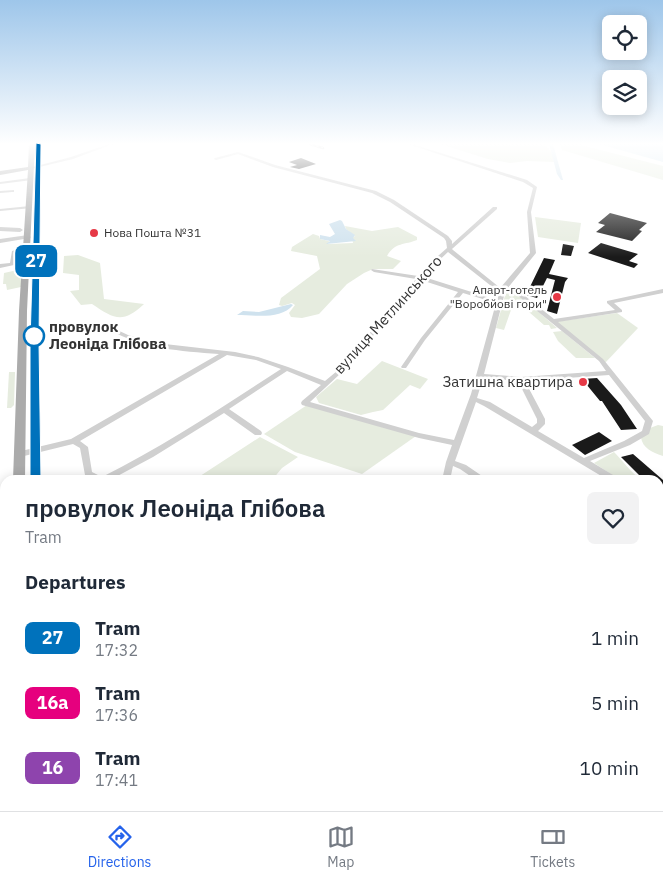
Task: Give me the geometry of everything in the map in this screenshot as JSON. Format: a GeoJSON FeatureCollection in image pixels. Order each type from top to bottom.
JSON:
{"type":"FeatureCollection","features":[{"type":"Feature","properties":{"kind":"main road"},"geometry":{"type":"LineString","coordinates":[[19,475],[30,182]]}},
{"type":"Feature","properties":{"kind":"street"},"geometry":{"type":"LineString","coordinates":[[335,182],[374,192],[398,205],[446,237],[449,241],[448,249],[497,288],[518,293],[601,360],[649,421],[649,427],[646,432],[627,443],[583,461]]}},
{"type":"Feature","properties":{"kind":"street"},"geometry":{"type":"LineString","coordinates":[[447,475],[456,443],[480,376],[498,302],[503,289],[533,253],[529,212],[535,188],[525,182]]}},
{"type":"Feature","properties":{"kind":"street"},"geometry":{"type":"LineString","coordinates":[[0,192],[12,191]]}},
{"type":"Feature","properties":{"kind":"street"},"geometry":{"type":"LineString","coordinates":[[0,210],[30,207]]}},
{"type":"Feature","properties":{"kind":"street","name":"вулиця Метлинського"},"geometry":{"type":"LineString","coordinates":[[456,443],[419,435],[305,403],[326,384],[382,324],[420,278],[448,249],[495,208]]}},
{"type":"Feature","properties":{"kind":"street"},"geometry":{"type":"LineString","coordinates":[[0,229],[11,228],[20,230]]}},
{"type":"Feature","properties":{"kind":"street"},"geometry":{"type":"LineString","coordinates":[[0,241],[28,237]]}},
{"type":"Feature","properties":{"kind":"street"},"geometry":{"type":"LineString","coordinates":[[12,262],[14,252],[27,249]]}},
{"type":"Feature","properties":{"kind":"street"},"geometry":{"type":"LineString","coordinates":[[0,266],[12,262],[26,261]]}},
{"type":"Feature","properties":{"kind":"street"},"geometry":{"type":"LineString","coordinates":[[374,270],[420,278],[498,302]]}},
{"type":"Feature","properties":{"kind":"street"},"geometry":{"type":"LineString","coordinates":[[550,320],[620,311],[609,302],[663,291]]}},
{"type":"Feature","properties":{"kind":"street"},"geometry":{"type":"LineString","coordinates":[[404,367],[461,292]]}},
{"type":"Feature","properties":{"kind":"street"},"geometry":{"type":"LineString","coordinates":[[111,329],[147,343],[239,355],[286,368],[326,384]]}},
{"type":"Feature","properties":{"kind":"street"},"geometry":{"type":"LineString","coordinates":[[20,454],[74,442],[224,354]]}},
{"type":"Feature","properties":{"kind":"street"},"geometry":{"type":"LineString","coordinates":[[113,475],[224,409],[286,368]]}},
{"type":"Feature","properties":{"kind":"street"},"geometry":{"type":"LineString","coordinates":[[480,376],[521,379],[611,373]]}},
{"type":"Feature","properties":{"kind":"street"},"geometry":{"type":"LineString","coordinates":[[521,379],[541,419],[541,424],[533,431]]}},
{"type":"Feature","properties":{"kind":"street"},"geometry":{"type":"LineString","coordinates":[[473,399],[487,404],[607,475]]}},
{"type":"Feature","properties":{"kind":"street"},"geometry":{"type":"LineString","coordinates":[[224,409],[258,433]]}},
{"type":"Feature","properties":{"kind":"street"},"geometry":{"type":"LineString","coordinates":[[74,442],[84,446],[88,473],[92,475]]}},
{"type":"Feature","properties":{"kind":"street"},"geometry":{"type":"LineString","coordinates":[[450,462],[463,467],[475,475]]}},
{"type":"Feature","properties":{"kind":"shaded area"},"geometry":{"type":"Polygon","coordinates":[[[535,217],[581,223],[578,243],[538,237],[535,217]]]}},
{"type":"Feature","properties":{"kind":"shaded area"},"geometry":{"type":"Polygon","coordinates":[[[345,226],[372,231],[398,227],[417,237],[417,240],[397,246],[390,251],[387,256],[401,261],[393,269],[373,269],[364,273],[347,284],[319,314],[302,318],[291,317],[289,313],[295,305],[292,303],[279,305],[281,298],[320,269],[317,256],[291,251],[292,247],[313,234],[319,236],[320,239],[329,241],[328,244],[353,243],[352,238],[355,236],[345,226]]]}},
{"type":"Feature","properties":{"kind":"shaded area"},"geometry":{"type":"Polygon","coordinates":[[[78,255],[100,263],[104,299],[144,304],[130,315],[124,317],[113,316],[92,304],[81,305],[70,291],[79,290],[79,275],[63,273],[64,256],[78,255]]]}},
{"type":"Feature","properties":{"kind":"shaded area"},"geometry":{"type":"Polygon","coordinates":[[[22,269],[21,287],[7,290],[6,284],[3,284],[4,273],[22,269]]]}},
{"type":"Feature","properties":{"kind":"shaded area"},"geometry":{"type":"Polygon","coordinates":[[[506,292],[513,292],[519,295],[557,328],[551,329],[549,325],[544,325],[522,306],[511,310],[504,330],[496,328],[506,292]]]}},
{"type":"Feature","properties":{"kind":"shaded area"},"geometry":{"type":"Polygon","coordinates":[[[617,313],[638,328],[605,363],[554,322],[617,313]]]}},
{"type":"Feature","properties":{"kind":"shaded area"},"geometry":{"type":"Polygon","coordinates":[[[562,331],[595,358],[576,358],[558,341],[553,332],[562,331]]]}},
{"type":"Feature","properties":{"kind":"shaded area"},"geometry":{"type":"Polygon","coordinates":[[[382,361],[428,379],[420,389],[410,385],[383,410],[361,415],[319,403],[316,397],[337,379],[357,384],[382,361]]]}},
{"type":"Feature","properties":{"kind":"shaded area"},"geometry":{"type":"Polygon","coordinates":[[[9,372],[15,372],[14,405],[11,408],[7,408],[9,372]]]}},
{"type":"Feature","properties":{"kind":"shaded area"},"geometry":{"type":"Polygon","coordinates":[[[307,405],[416,436],[362,474],[295,452],[264,434],[307,405]]]}},
{"type":"Feature","properties":{"kind":"shaded area"},"geometry":{"type":"Polygon","coordinates":[[[658,425],[663,426],[663,456],[652,452],[646,447],[641,437],[650,428],[658,425]]]}},
{"type":"Feature","properties":{"kind":"shaded area"},"geometry":{"type":"Polygon","coordinates":[[[260,437],[298,457],[282,468],[276,475],[202,475],[260,437]]]}},
{"type":"Feature","properties":{"kind":"shaded area"},"geometry":{"type":"Polygon","coordinates":[[[614,452],[636,475],[612,475],[594,463],[614,452]]]}},
{"type":"Feature","properties":{"kind":"water"},"geometry":{"type":"Polygon","coordinates":[[[340,220],[346,229],[355,235],[353,238],[356,241],[326,244],[330,241],[320,239],[320,235],[330,237],[335,234],[329,224],[340,220]]]}},
{"type":"Feature","properties":{"kind":"water"},"geometry":{"type":"Polygon","coordinates":[[[293,305],[288,310],[275,315],[237,315],[243,311],[259,312],[293,305]]]}},
{"type":"Feature","properties":{"kind":"building"},"geometry":{"type":"Polygon","coordinates":[[[610,213],[647,223],[639,230],[642,231],[632,241],[596,232],[605,225],[598,223],[610,213]]]}},
{"type":"Feature","properties":{"kind":"building"},"geometry":{"type":"Polygon","coordinates":[[[601,243],[638,254],[629,261],[638,264],[634,268],[588,253],[601,243]]]}},
{"type":"Feature","properties":{"kind":"building"},"geometry":{"type":"Polygon","coordinates":[[[563,244],[574,246],[571,256],[561,255],[563,244]]]}},
{"type":"Feature","properties":{"kind":"building"},"geometry":{"type":"Polygon","coordinates":[[[544,258],[555,260],[549,274],[568,278],[565,282],[557,314],[547,311],[555,280],[547,278],[537,298],[526,295],[544,258]]]}},
{"type":"Feature","properties":{"kind":"building"},"geometry":{"type":"Polygon","coordinates":[[[597,378],[621,405],[637,429],[621,430],[602,401],[582,379],[597,378]]]}},
{"type":"Feature","properties":{"kind":"building"},"geometry":{"type":"Polygon","coordinates":[[[599,432],[612,441],[585,455],[572,445],[599,432]]]}},
{"type":"Feature","properties":{"kind":"building"},"geometry":{"type":"Polygon","coordinates":[[[633,454],[657,475],[639,475],[621,457],[633,454]]]}},
{"type":"Feature","properties":{"kind":"tram line"},"geometry":{"type":"LineString","coordinates":[[31,475],[31,336],[36,230],[36,182]]}},
{"type":"Feature","properties":{"kind":"tram line","name":"27"},"geometry":{"type":"LineString","coordinates":[[35,475],[34,342],[38,182]]}},
{"type":"Feature","properties":{"kind":"place","name":"Нова Пошта №31"},"geometry":{"type":"Point","coordinates":[94,233]}},
{"type":"Feature","properties":{"kind":"place","name":"Апарт-готель \"Воробйові гори\""},"geometry":{"type":"Point","coordinates":[557,297]}},
{"type":"Feature","properties":{"kind":"place","name":"провулок Леоніда Глібова"},"geometry":{"type":"Point","coordinates":[34,336]}},
{"type":"Feature","properties":{"kind":"place","name":"Затишна квартира"},"geometry":{"type":"Point","coordinates":[583,382]}}]}
